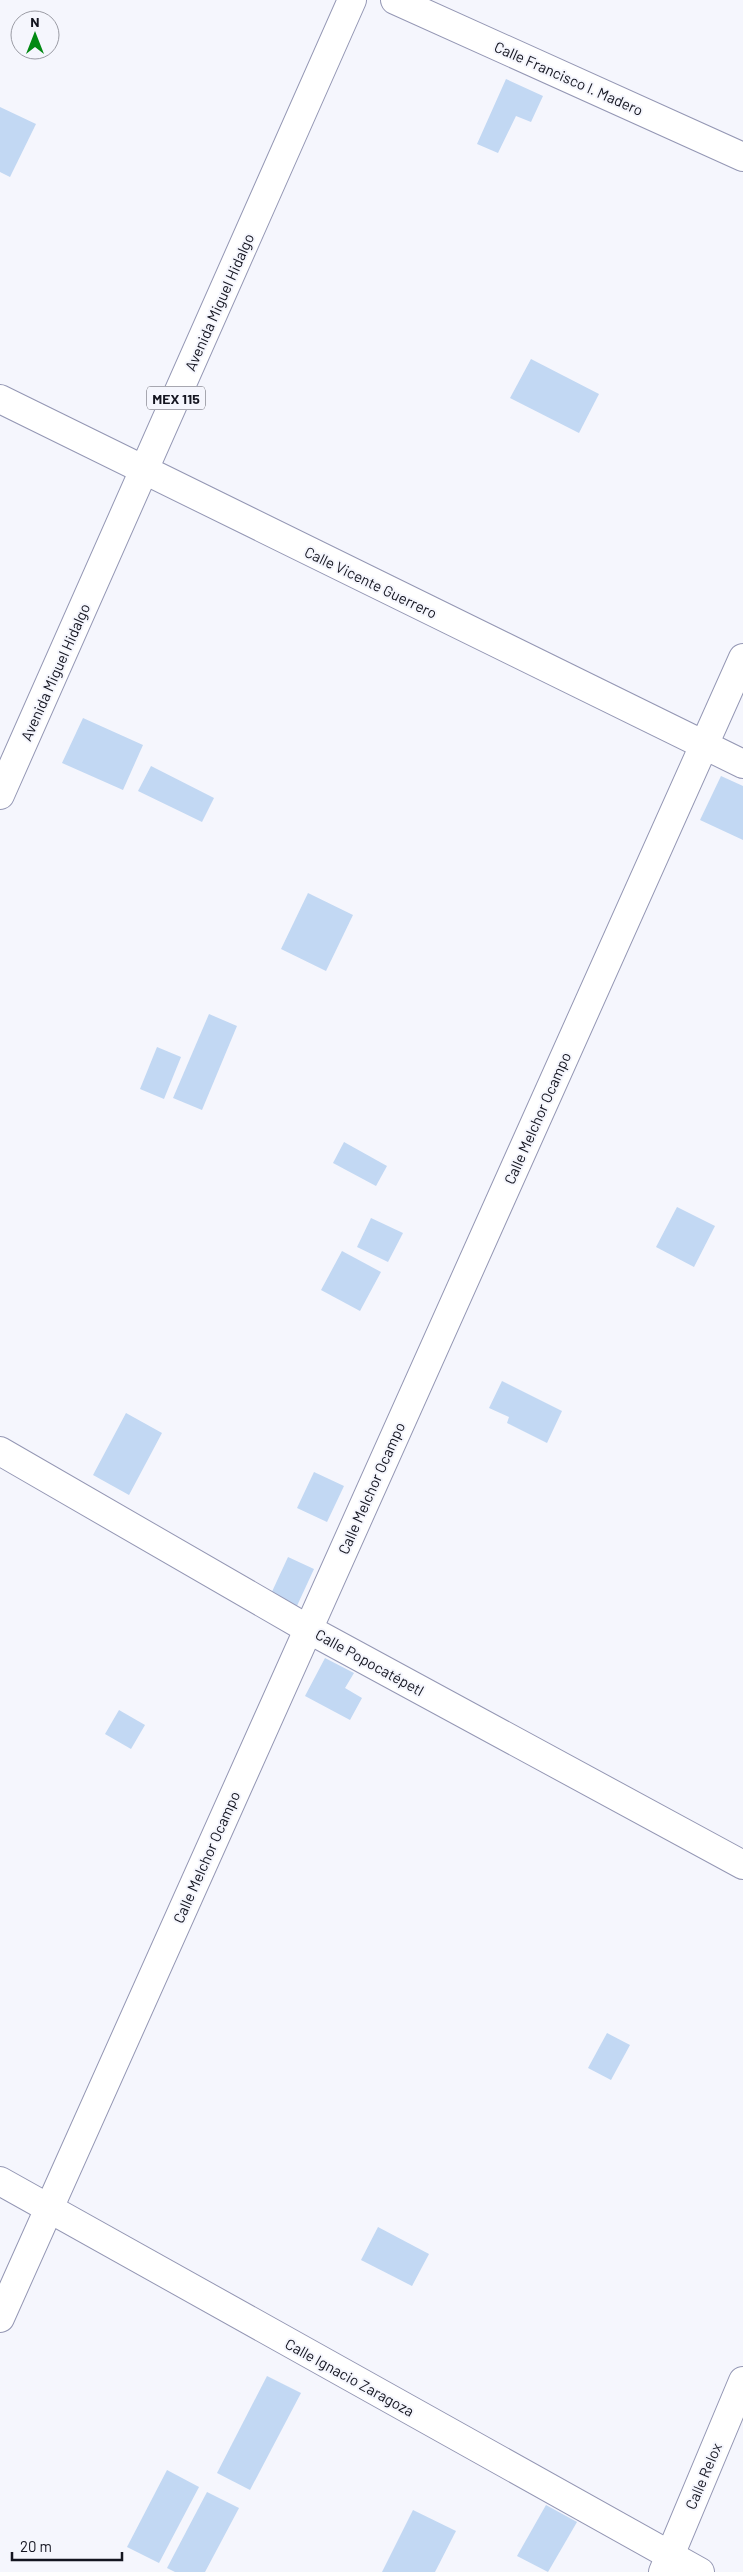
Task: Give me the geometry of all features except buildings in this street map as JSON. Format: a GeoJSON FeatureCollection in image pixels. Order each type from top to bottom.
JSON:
{"type":"FeatureCollection","features":[{"type":"Feature","properties":{"kind":"street","name":"Avenida Miguel Hidalgo"},"geometry":{"type":"LineString","coordinates":[[0,795],[352,0]]}},
{"type":"Feature","properties":{"kind":"street","name":"Calle Francisco I. Madero"},"geometry":{"type":"LineString","coordinates":[[395,0],[743,157]]}},
{"type":"Feature","properties":{"kind":"street","name":"Calle Vicente Guerrero"},"geometry":{"type":"LineString","coordinates":[[0,399],[743,764]]}},
{"type":"Feature","properties":{"kind":"street","name":"Calle Melchor Ocampo"},"geometry":{"type":"LineString","coordinates":[[0,2318],[50,2210],[743,658]]}},
{"type":"Feature","properties":{"kind":"street","name":"Calle Popocatépetl"},"geometry":{"type":"LineString","coordinates":[[0,1451],[308,1629],[743,1866]]}},
{"type":"Feature","properties":{"kind":"street","name":"Calle Ignacio Zaragoza"},"geometry":{"type":"LineString","coordinates":[[0,2181],[666,2564],[700,2572]]}},
{"type":"Feature","properties":{"kind":"street","name":"Calle Relox"},"geometry":{"type":"LineString","coordinates":[[666,2564],[743,2381]]}}]}
